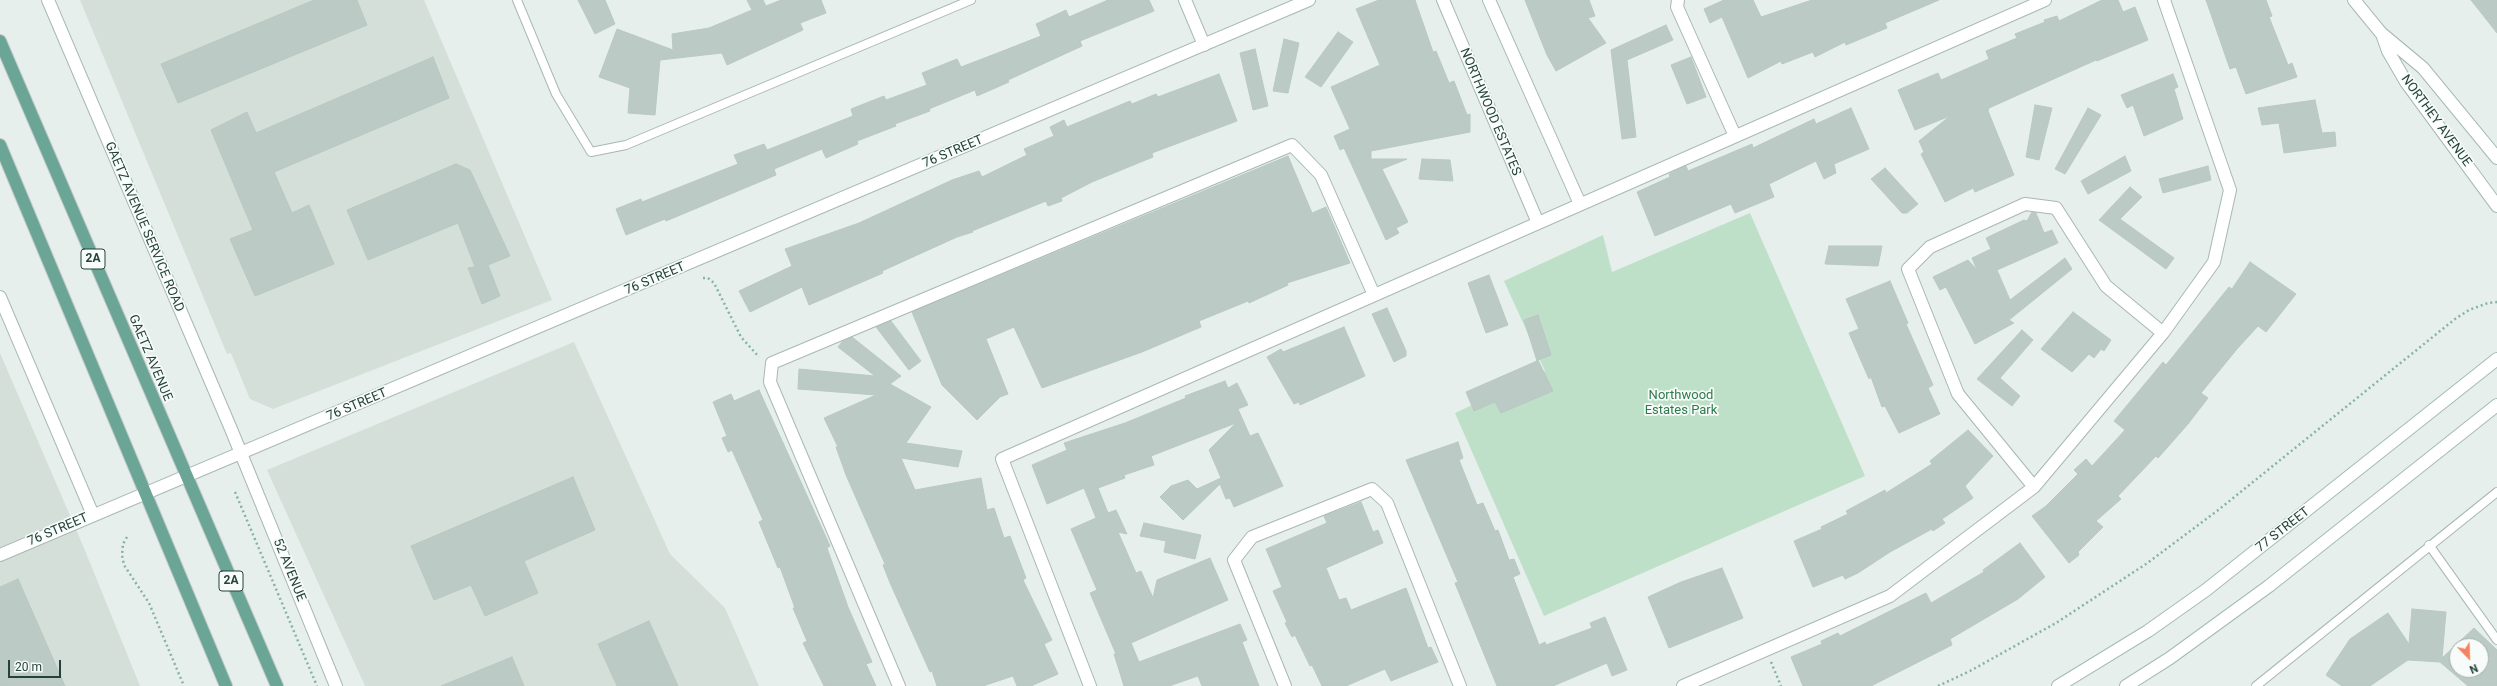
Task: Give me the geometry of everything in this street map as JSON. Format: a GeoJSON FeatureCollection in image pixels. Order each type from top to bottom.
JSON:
{"type":"FeatureCollection","features":[{"type":"Feature","properties":{"kind":"main road","name":"GAETZ AVENUE"},"geometry":{"type":"LineString","coordinates":[[0,41],[185,477],[277,686]]}},
{"type":"Feature","properties":{"kind":"main road"},"geometry":{"type":"LineString","coordinates":[[0,145],[144,494],[226,686]]}},
{"type":"Feature","properties":{"kind":"street","name":"GAETZ AVENUE SERVICE ROAD"},"geometry":{"type":"LineString","coordinates":[[48,0],[241,454]]}},
{"type":"Feature","properties":{"kind":"street"},"geometry":{"type":"LineString","coordinates":[[1185,0],[1204,45]]}},
{"type":"Feature","properties":{"kind":"street","name":"76 STREET"},"geometry":{"type":"LineString","coordinates":[[0,555],[1309,0]]}},
{"type":"Feature","properties":{"kind":"street","name":"NORTHWOOD ESTATES"},"geometry":{"type":"LineString","coordinates":[[1443,0],[1538,223]]}},
{"type":"Feature","properties":{"kind":"street"},"geometry":{"type":"LineString","coordinates":[[1489,0],[1580,204]]}},
{"type":"Feature","properties":{"kind":"street"},"geometry":{"type":"LineString","coordinates":[[1678,0],[1677,7],[1735,136]]}},
{"type":"Feature","properties":{"kind":"street"},"geometry":{"type":"LineString","coordinates":[[1090,686],[1002,460],[2045,0]]}},
{"type":"Feature","properties":{"kind":"street"},"geometry":{"type":"LineString","coordinates":[[1682,686],[1890,596],[2034,487],[2163,333],[2214,262],[2230,190],[2164,0]]}},
{"type":"Feature","properties":{"kind":"street","name":"NORTHEY AVENUE"},"geometry":{"type":"LineString","coordinates":[[2354,0],[2381,33],[2423,68],[2497,158]]}},
{"type":"Feature","properties":{"kind":"street","name":"NORTHEY AVENUE"},"geometry":{"type":"LineString","coordinates":[[2381,33],[2388,51],[2406,82],[2497,206]]}},
{"type":"Feature","properties":{"kind":"street"},"geometry":{"type":"LineString","coordinates":[[899,686],[770,382],[772,363],[1292,145],[1320,175],[1374,295]]}},
{"type":"Feature","properties":{"kind":"street"},"geometry":{"type":"LineString","coordinates":[[2034,487],[1958,394],[1908,269],[1930,247],[2026,204],[2056,208],[2106,286],[2163,333]]}},
{"type":"Feature","properties":{"kind":"street"},"geometry":{"type":"LineString","coordinates":[[0,297],[93,515]]}},
{"type":"Feature","properties":{"kind":"street","name":"77 STREET"},"geometry":{"type":"LineString","coordinates":[[2058,686],[2148,631],[2206,590],[2497,359]]}},
{"type":"Feature","properties":{"kind":"street"},"geometry":{"type":"LineString","coordinates":[[2126,686],[2170,658],[2263,590],[2494,408]]}},
{"type":"Feature","properties":{"kind":"street","name":"52 AVENUE"},"geometry":{"type":"LineString","coordinates":[[241,454],[336,686]]}},
{"type":"Feature","properties":{"kind":"street"},"geometry":{"type":"LineString","coordinates":[[1284,686],[1234,560],[1252,537],[1372,489],[1387,502],[1460,686]]}},
{"type":"Feature","properties":{"kind":"lane"},"geometry":{"type":"LineString","coordinates":[[517,0],[556,94],[591,152],[626,145],[971,0]]}},
{"type":"Feature","properties":{"kind":"lane"},"geometry":{"type":"LineString","coordinates":[[2256,686],[2429,545],[2497,492]]}},
{"type":"Feature","properties":{"kind":"lane"},"geometry":{"type":"LineString","coordinates":[[2429,545],[2497,640]]}},
{"type":"Feature","properties":{"kind":"path"},"geometry":{"type":"LineString","coordinates":[[703,278],[711,280],[720,292],[745,343],[772,368]]}},
{"type":"Feature","properties":{"kind":"path"},"geometry":{"type":"LineString","coordinates":[[1938,686],[1970,671],[2056,623],[2146,564],[2217,511],[2455,319],[2469,310],[2488,303],[2497,302]]}},
{"type":"Feature","properties":{"kind":"path"},"geometry":{"type":"LineString","coordinates":[[235,492],[317,686]]}},
{"type":"Feature","properties":{"kind":"path"},"geometry":{"type":"LineString","coordinates":[[127,537],[123,544],[122,555],[124,564],[149,603],[184,686]]}},
{"type":"Feature","properties":{"kind":"path"},"geometry":{"type":"LineString","coordinates":[[1766,650],[1781,686]]}},
{"type":"Feature","properties":{"kind":"shaded area"},"geometry":{"type":"Polygon","coordinates":[[[80,0],[424,0],[552,300],[273,409],[250,399],[231,353],[227,354],[80,0]]]}},
{"type":"Feature","properties":{"kind":"shaded area"},"geometry":{"type":"Polygon","coordinates":[[[574,342],[670,554],[725,608],[759,686],[365,686],[267,470],[574,342]]]}},
{"type":"Feature","properties":{"kind":"shaded area"},"geometry":{"type":"Polygon","coordinates":[[[0,353],[84,548],[140,686],[0,686],[0,353]]]}},
{"type":"Feature","properties":{"kind":"green space","name":"Northwood Estates Park"},"geometry":{"type":"Polygon","coordinates":[[[1750,213],[1865,476],[1544,616],[1455,413],[1545,371],[1504,281],[1603,235],[1612,272],[1750,213]]]}},
{"type":"Feature","properties":{"kind":"building"},"geometry":{"type":"Polygon","coordinates":[[[314,0],[357,0],[367,25],[178,103],[161,64],[314,0]]]}},
{"type":"Feature","properties":{"kind":"building"},"geometry":{"type":"Polygon","coordinates":[[[578,0],[605,0],[615,24],[595,34],[578,0]]]}},
{"type":"Feature","properties":{"kind":"building"},"geometry":{"type":"Polygon","coordinates":[[[747,0],[763,0],[766,6],[781,0],[821,0],[826,13],[800,23],[803,30],[727,65],[722,53],[660,60],[655,115],[628,113],[630,88],[599,77],[617,29],[673,50],[672,34],[709,28],[752,10],[747,0]]]}},
{"type":"Feature","properties":{"kind":"building"},"geometry":{"type":"Polygon","coordinates":[[[1108,0],[1149,0],[1154,11],[1080,41],[1082,46],[977,96],[975,90],[929,109],[930,111],[895,124],[896,126],[857,141],[858,144],[826,158],[822,149],[774,169],[776,175],[666,221],[665,219],[626,235],[616,209],[641,199],[642,202],[738,164],[734,155],[764,144],[767,150],[853,116],[851,109],[884,96],[886,100],[927,85],[922,73],[957,59],[961,67],[1041,36],[1036,24],[1066,10],[1069,17],[1108,0]]]}},
{"type":"Feature","properties":{"kind":"building"},"geometry":{"type":"Polygon","coordinates":[[[1379,0],[1415,0],[1433,52],[1436,51],[1449,83],[1454,81],[1467,115],[1470,114],[1470,132],[1371,151],[1371,159],[1407,159],[1382,169],[1408,222],[1396,228],[1399,233],[1386,240],[1344,148],[1340,150],[1334,136],[1350,129],[1331,87],[1380,65],[1356,9],[1379,0]]]}},
{"type":"Feature","properties":{"kind":"building"},"geometry":{"type":"Polygon","coordinates":[[[1525,0],[1589,0],[1595,16],[1588,18],[1606,43],[1556,71],[1547,55],[1525,0]]]}},
{"type":"Feature","properties":{"kind":"building"},"geometry":{"type":"Polygon","coordinates":[[[1724,0],[1753,0],[1761,17],[1812,0],[1939,0],[1885,23],[1887,28],[1846,45],[1845,42],[1815,57],[1813,52],[1782,64],[1781,61],[1748,78],[1722,17],[1710,23],[1704,9],[1724,0]]]}},
{"type":"Feature","properties":{"kind":"building"},"geometry":{"type":"Polygon","coordinates":[[[2102,0],[2118,0],[2123,12],[2135,7],[2148,40],[2097,61],[2096,60],[1989,108],[1988,111],[2014,175],[1975,192],[1973,188],[1945,202],[1921,154],[1924,152],[1919,141],[1950,116],[1915,130],[1898,90],[1938,73],[1941,80],[1989,59],[1986,51],[2017,38],[2015,34],[2045,22],[2044,20],[2057,16],[2059,21],[2102,0]]]}},
{"type":"Feature","properties":{"kind":"building"},"geometry":{"type":"Polygon","coordinates":[[[2206,0],[2266,0],[2272,16],[2269,17],[2288,65],[2292,63],[2297,77],[2246,94],[2236,67],[2230,69],[2206,0]]]}},
{"type":"Feature","properties":{"kind":"building"},"geometry":{"type":"Polygon","coordinates":[[[2471,0],[2497,0],[2497,33],[2471,0]]]}},
{"type":"Feature","properties":{"kind":"building"},"geometry":{"type":"Polygon","coordinates":[[[1666,25],[1673,40],[1627,60],[1636,137],[1622,139],[1611,50],[1666,25]]]}},
{"type":"Feature","properties":{"kind":"building"},"geometry":{"type":"Polygon","coordinates":[[[1338,32],[1353,42],[1321,87],[1305,77],[1338,32]]]}},
{"type":"Feature","properties":{"kind":"building"},"geometry":{"type":"Polygon","coordinates":[[[1284,39],[1299,43],[1288,93],[1273,91],[1284,39]]]}},
{"type":"Feature","properties":{"kind":"building"},"geometry":{"type":"Polygon","coordinates":[[[1255,49],[1268,106],[1253,110],[1240,53],[1255,49]]]}},
{"type":"Feature","properties":{"kind":"building"},"geometry":{"type":"Polygon","coordinates":[[[433,57],[449,98],[274,172],[292,213],[309,205],[334,264],[255,296],[230,239],[253,230],[211,130],[247,112],[256,133],[433,57]]]}},
{"type":"Feature","properties":{"kind":"building"},"geometry":{"type":"Polygon","coordinates":[[[1691,57],[1706,97],[1687,104],[1671,65],[1691,57]]]}},
{"type":"Feature","properties":{"kind":"building"},"geometry":{"type":"Polygon","coordinates":[[[1219,74],[1237,121],[1152,153],[1153,157],[1092,182],[1061,198],[1062,201],[1048,206],[1046,201],[972,231],[973,232],[957,237],[882,271],[883,273],[809,305],[802,287],[750,312],[739,291],[792,266],[785,249],[859,223],[952,180],[979,171],[982,177],[1027,155],[1024,149],[1054,136],[1050,127],[1064,120],[1067,127],[1130,101],[1132,104],[1156,94],[1158,97],[1219,74]]]}},
{"type":"Feature","properties":{"kind":"building"},"geometry":{"type":"Polygon","coordinates":[[[2173,74],[2178,87],[2174,89],[2183,119],[2144,136],[2133,105],[2127,108],[2121,95],[2173,74]]]}},
{"type":"Feature","properties":{"kind":"building"},"geometry":{"type":"Polygon","coordinates":[[[2315,100],[2322,133],[2335,132],[2336,146],[2284,153],[2279,123],[2262,125],[2258,108],[2315,100]]]}},
{"type":"Feature","properties":{"kind":"building"},"geometry":{"type":"Polygon","coordinates":[[[2035,105],[2052,108],[2039,160],[2026,157],[2035,105]]]}},
{"type":"Feature","properties":{"kind":"building"},"geometry":{"type":"Polygon","coordinates":[[[1851,108],[1869,149],[1834,164],[1836,173],[1824,179],[1816,161],[1769,184],[1774,197],[1735,213],[1731,204],[1655,236],[1637,192],[1670,177],[1669,174],[1686,166],[1688,171],[1752,144],[1753,148],[1814,119],[1816,124],[1851,108]]]}},
{"type":"Feature","properties":{"kind":"building"},"geometry":{"type":"Polygon","coordinates":[[[2088,108],[2101,115],[2065,174],[2055,169],[2088,108]]]}},
{"type":"Feature","properties":{"kind":"building"},"geometry":{"type":"Polygon","coordinates":[[[1288,156],[1312,213],[1326,207],[1350,263],[1287,283],[1288,285],[1249,303],[1248,301],[1199,321],[1201,327],[1142,352],[1042,388],[1014,327],[986,339],[1008,394],[1000,397],[977,420],[942,385],[912,312],[1288,156]]]}},
{"type":"Feature","properties":{"kind":"building"},"geometry":{"type":"Polygon","coordinates":[[[2125,156],[2131,171],[2088,194],[2081,181],[2125,156]]]}},
{"type":"Feature","properties":{"kind":"building"},"geometry":{"type":"Polygon","coordinates":[[[1422,159],[1450,160],[1453,181],[1419,179],[1422,159]]]}},
{"type":"Feature","properties":{"kind":"building"},"geometry":{"type":"Polygon","coordinates":[[[456,164],[470,170],[510,256],[488,265],[500,296],[482,304],[468,268],[475,267],[458,223],[368,260],[347,210],[456,164]]]}},
{"type":"Feature","properties":{"kind":"building"},"geometry":{"type":"Polygon","coordinates":[[[2208,166],[2211,180],[2163,193],[2159,179],[2208,166]]]}},
{"type":"Feature","properties":{"kind":"building"},"geometry":{"type":"Polygon","coordinates":[[[1885,168],[1918,204],[1907,213],[1902,213],[1871,179],[1885,168]]]}},
{"type":"Feature","properties":{"kind":"building"},"geometry":{"type":"Polygon","coordinates":[[[2130,187],[2142,197],[2120,219],[2174,258],[2166,269],[2099,220],[2130,187]]]}},
{"type":"Feature","properties":{"kind":"building"},"geometry":{"type":"Polygon","coordinates":[[[2032,212],[2036,213],[2044,233],[2052,230],[2058,243],[1997,270],[2010,300],[2065,258],[2072,269],[2009,320],[2014,323],[1975,344],[1946,287],[1940,290],[1933,277],[1968,260],[1977,270],[1972,258],[1991,249],[1986,238],[2024,220],[2027,221],[2032,212]]]}},
{"type":"Feature","properties":{"kind":"building"},"geometry":{"type":"Polygon","coordinates":[[[1829,246],[1882,246],[1878,266],[1825,264],[1829,246]]]}},
{"type":"Feature","properties":{"kind":"building"},"geometry":{"type":"Polygon","coordinates":[[[2250,262],[2296,294],[2266,332],[2258,326],[2237,349],[2201,393],[2208,398],[2188,424],[2158,458],[2156,456],[2118,496],[2121,499],[2096,521],[2103,527],[2078,552],[2079,555],[2069,563],[2032,516],[2046,506],[2078,474],[2074,470],[2086,459],[2092,466],[2125,430],[2114,421],[2163,362],[2166,365],[2229,287],[2232,289],[2250,262]]]}},
{"type":"Feature","properties":{"kind":"building"},"geometry":{"type":"Polygon","coordinates":[[[1489,275],[1508,325],[1486,333],[1468,283],[1489,275]]]}},
{"type":"Feature","properties":{"kind":"building"},"geometry":{"type":"Polygon","coordinates":[[[1890,281],[1908,323],[1906,324],[1933,385],[1928,388],[1940,414],[1899,433],[1885,406],[1882,407],[1871,377],[1869,379],[1849,333],[1859,329],[1846,299],[1890,281]]]}},
{"type":"Feature","properties":{"kind":"building"},"geometry":{"type":"Polygon","coordinates":[[[1387,308],[1406,351],[1406,356],[1394,362],[1372,314],[1387,308]]]}},
{"type":"Feature","properties":{"kind":"building"},"geometry":{"type":"Polygon","coordinates":[[[2073,312],[2111,340],[2104,351],[2101,349],[2094,358],[2089,354],[2072,372],[2041,349],[2073,312]]]}},
{"type":"Feature","properties":{"kind":"building"},"geometry":{"type":"Polygon","coordinates":[[[1538,315],[1551,355],[1538,360],[1553,391],[1501,413],[1495,402],[1474,411],[1466,392],[1537,361],[1524,320],[1538,315]]]}},
{"type":"Feature","properties":{"kind":"building"},"geometry":{"type":"Polygon","coordinates":[[[891,321],[921,361],[909,370],[876,327],[891,321]]]}},
{"type":"Feature","properties":{"kind":"building"},"geometry":{"type":"Polygon","coordinates":[[[1344,327],[1365,376],[1300,405],[1299,402],[1294,404],[1267,357],[1281,349],[1283,352],[1344,327]]]}},
{"type":"Feature","properties":{"kind":"building"},"geometry":{"type":"Polygon","coordinates":[[[2022,330],[2033,340],[2000,378],[2020,396],[2012,406],[1977,379],[2022,330]]]}},
{"type":"Feature","properties":{"kind":"building"},"geometry":{"type":"Polygon","coordinates":[[[852,337],[901,376],[890,384],[931,407],[906,443],[962,451],[958,467],[901,458],[915,490],[981,478],[987,510],[994,508],[1004,538],[1010,536],[1026,578],[1023,580],[1052,640],[1044,644],[1058,674],[1031,686],[1017,686],[1013,676],[983,686],[937,686],[932,671],[930,672],[891,585],[883,565],[885,564],[846,475],[836,447],[838,447],[824,418],[876,395],[798,389],[799,369],[875,376],[838,347],[842,342],[852,337]]]}},
{"type":"Feature","properties":{"kind":"building"},"geometry":{"type":"Polygon","coordinates":[[[1225,381],[1228,388],[1237,383],[1248,405],[1238,409],[1250,436],[1258,433],[1283,486],[1234,507],[1230,498],[1226,499],[1220,484],[1183,520],[1160,497],[1171,486],[1188,480],[1197,489],[1221,478],[1209,450],[1236,423],[1151,456],[1154,465],[1124,475],[1125,478],[1098,488],[1108,513],[1116,510],[1127,534],[1118,532],[1136,573],[1141,571],[1153,598],[1157,580],[1210,558],[1228,600],[1131,643],[1139,662],[1240,624],[1247,640],[1242,642],[1259,686],[1202,686],[1198,676],[1169,686],[1124,686],[1114,654],[1116,654],[1090,593],[1097,590],[1071,529],[1096,518],[1084,488],[1047,504],[1032,465],[1067,450],[1064,443],[1125,423],[1186,398],[1185,396],[1225,381]]]}},
{"type":"Feature","properties":{"kind":"building"},"geometry":{"type":"Polygon","coordinates":[[[759,390],[830,546],[827,548],[848,607],[872,662],[866,664],[876,686],[824,686],[803,643],[807,641],[793,608],[795,608],[780,567],[778,568],[759,522],[763,520],[732,450],[728,452],[722,438],[727,436],[713,402],[731,394],[734,401],[759,390]]]}},
{"type":"Feature","properties":{"kind":"building"},"geometry":{"type":"Polygon","coordinates":[[[1968,430],[1993,456],[1965,486],[1973,498],[1942,519],[1945,523],[1933,531],[1932,529],[1890,552],[1858,573],[1845,579],[1843,575],[1813,587],[1794,541],[1822,529],[1821,527],[1848,514],[1846,511],[1885,490],[1886,493],[1932,464],[1930,461],[1968,430]]]}},
{"type":"Feature","properties":{"kind":"building"},"geometry":{"type":"Polygon","coordinates":[[[1458,442],[1463,458],[1459,460],[1477,505],[1483,503],[1495,531],[1498,530],[1509,560],[1514,559],[1520,574],[1513,577],[1539,645],[1545,642],[1546,645],[1592,628],[1590,623],[1605,617],[1627,670],[1612,676],[1607,663],[1553,686],[1497,686],[1455,583],[1458,582],[1406,460],[1458,442]]]}},
{"type":"Feature","properties":{"kind":"building"},"geometry":{"type":"Polygon","coordinates":[[[573,477],[595,530],[524,561],[538,593],[485,616],[471,585],[434,600],[411,546],[573,477]]]}},
{"type":"Feature","properties":{"kind":"building"},"geometry":{"type":"Polygon","coordinates":[[[1361,502],[1373,532],[1378,530],[1383,543],[1326,568],[1339,600],[1346,598],[1351,610],[1406,588],[1428,648],[1431,647],[1438,662],[1391,681],[1385,669],[1346,686],[1322,686],[1312,665],[1310,666],[1295,635],[1292,637],[1285,623],[1287,622],[1273,591],[1282,587],[1266,549],[1327,523],[1324,516],[1361,502]]]}},
{"type":"Feature","properties":{"kind":"building"},"geometry":{"type":"Polygon","coordinates":[[[1144,523],[1201,535],[1195,559],[1164,552],[1166,541],[1140,536],[1144,523]]]}},
{"type":"Feature","properties":{"kind":"building"},"geometry":{"type":"Polygon","coordinates":[[[2020,543],[2045,577],[2018,599],[1950,639],[1952,645],[1871,686],[1803,686],[1791,657],[1822,644],[1821,641],[1838,633],[1840,636],[1926,593],[1931,603],[1984,572],[1983,570],[2020,543]]]}},
{"type":"Feature","properties":{"kind":"building"},"geometry":{"type":"Polygon","coordinates":[[[1722,568],[1743,618],[1669,648],[1648,597],[1681,582],[1722,568]]]}},
{"type":"Feature","properties":{"kind":"building"},"geometry":{"type":"Polygon","coordinates":[[[18,579],[65,686],[0,686],[0,587],[18,579]]]}},
{"type":"Feature","properties":{"kind":"building"},"geometry":{"type":"Polygon","coordinates":[[[2412,609],[2446,612],[2442,658],[2449,651],[2449,670],[2440,662],[2408,660],[2370,686],[2342,686],[2326,675],[2350,639],[2388,613],[2409,644],[2412,609]]]}},
{"type":"Feature","properties":{"kind":"building"},"geometry":{"type":"Polygon","coordinates":[[[649,621],[678,686],[617,686],[598,644],[649,621]]]}},
{"type":"Feature","properties":{"kind":"building"},"geometry":{"type":"Polygon","coordinates":[[[2474,628],[2484,638],[2463,638],[2474,628]]]}},
{"type":"Feature","properties":{"kind":"building"},"geometry":{"type":"Polygon","coordinates":[[[2489,642],[2497,650],[2497,686],[2468,686],[2459,678],[2489,678],[2489,642]]]}},
{"type":"Feature","properties":{"kind":"building"},"geometry":{"type":"Polygon","coordinates":[[[512,657],[524,686],[441,686],[512,657]]]}}]}
